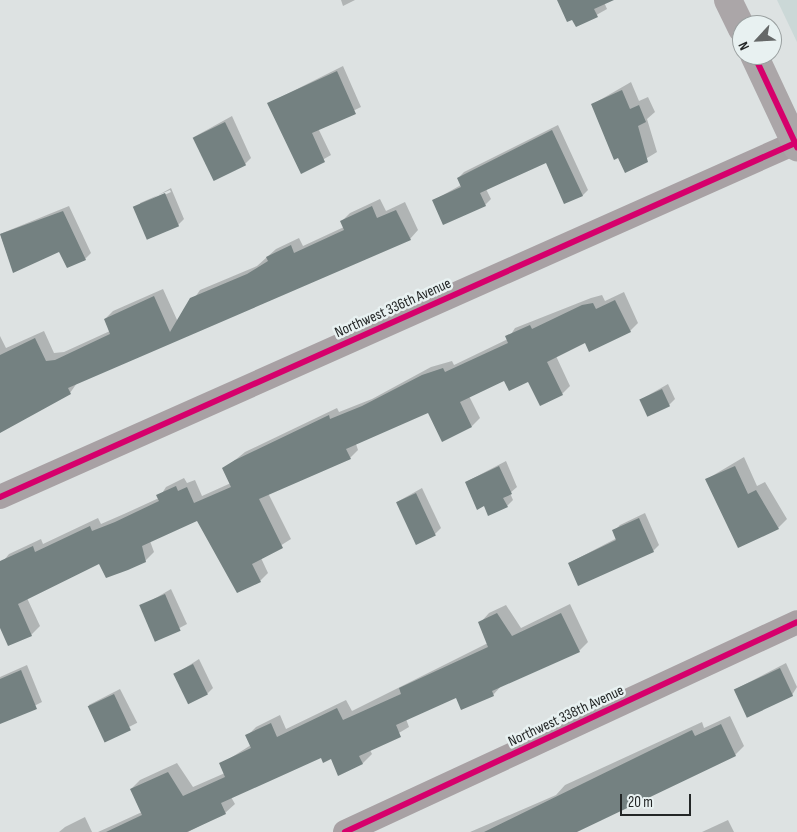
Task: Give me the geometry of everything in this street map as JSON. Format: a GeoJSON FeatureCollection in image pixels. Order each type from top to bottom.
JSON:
{"type":"FeatureCollection","features":[{"type":"Feature","properties":{"kind":"highway"},"geometry":{"type":"LineString","coordinates":[[728,0],[735,15]]}},
{"type":"Feature","properties":{"kind":"highway"},"geometry":{"type":"LineString","coordinates":[[759,65],[796,145]]}},
{"type":"Feature","properties":{"kind":"street","name":"Northwest 336th Avenue"},"geometry":{"type":"LineString","coordinates":[[0,497],[796,145]]}},
{"type":"Feature","properties":{"kind":"street","name":"Northwest 338th Avenue"},"geometry":{"type":"LineString","coordinates":[[345,832],[797,622]]}},
{"type":"Feature","properties":{"kind":"shaded area"},"geometry":{"type":"Polygon","coordinates":[[[777,0],[797,0],[797,42],[777,0]]]}},
{"type":"Feature","properties":{"kind":"building"},"geometry":{"type":"Polygon","coordinates":[[[557,0],[614,0],[594,9],[598,17],[576,27],[572,20],[567,22],[557,0]]]}},
{"type":"Feature","properties":{"kind":"building"},"geometry":{"type":"Polygon","coordinates":[[[337,71],[356,114],[312,133],[325,162],[301,174],[267,103],[337,71]]]}},
{"type":"Feature","properties":{"kind":"building"},"geometry":{"type":"Polygon","coordinates":[[[622,90],[630,109],[639,105],[646,122],[638,126],[648,162],[625,173],[618,158],[614,160],[591,104],[622,90]]]}},
{"type":"Feature","properties":{"kind":"building"},"geometry":{"type":"Polygon","coordinates":[[[225,122],[246,165],[214,181],[193,138],[225,122]]]}},
{"type":"Feature","properties":{"kind":"building"},"geometry":{"type":"Polygon","coordinates":[[[552,130],[583,196],[564,204],[546,163],[480,193],[486,206],[443,225],[432,200],[461,187],[457,178],[552,130]]]}},
{"type":"Feature","properties":{"kind":"building"},"geometry":{"type":"Polygon","coordinates":[[[165,193],[179,226],[147,240],[133,207],[165,193]]]}},
{"type":"Feature","properties":{"kind":"building"},"geometry":{"type":"Polygon","coordinates":[[[372,206],[377,218],[396,210],[411,240],[68,388],[71,394],[0,433],[0,355],[35,338],[46,361],[55,360],[110,334],[104,319],[154,296],[170,332],[190,298],[247,274],[268,261],[266,257],[291,245],[294,253],[344,230],[340,221],[372,206]]]}},
{"type":"Feature","properties":{"kind":"building"},"geometry":{"type":"Polygon","coordinates":[[[63,211],[86,260],[67,268],[59,252],[13,273],[0,234],[63,211]]]}},
{"type":"Feature","properties":{"kind":"building"},"geometry":{"type":"Polygon","coordinates":[[[615,300],[631,332],[589,352],[585,343],[547,362],[563,395],[540,406],[528,382],[509,391],[504,381],[460,402],[472,427],[442,442],[428,413],[346,449],[351,459],[259,499],[283,548],[252,564],[261,582],[237,593],[197,521],[142,546],[146,562],[106,578],[99,564],[18,604],[32,636],[8,646],[0,628],[0,561],[33,546],[35,552],[90,526],[92,531],[115,522],[159,501],[156,495],[176,486],[178,491],[187,487],[194,503],[231,487],[222,468],[235,460],[329,415],[330,419],[362,406],[422,375],[443,368],[445,372],[508,343],[505,336],[530,325],[532,329],[582,305],[593,303],[596,309],[615,300]]]}},
{"type":"Feature","properties":{"kind":"building"},"geometry":{"type":"Polygon","coordinates":[[[662,389],[670,406],[647,417],[639,400],[662,389]]]}},
{"type":"Feature","properties":{"kind":"building"},"geometry":{"type":"Polygon","coordinates":[[[499,466],[512,494],[503,498],[508,507],[488,516],[484,506],[477,510],[465,482],[499,466]]]}},
{"type":"Feature","properties":{"kind":"building"},"geometry":{"type":"Polygon","coordinates":[[[735,466],[748,494],[756,490],[779,529],[738,548],[705,479],[735,466]]]}},
{"type":"Feature","properties":{"kind":"building"},"geometry":{"type":"Polygon","coordinates":[[[416,493],[436,536],[416,545],[396,502],[416,493]]]}},
{"type":"Feature","properties":{"kind":"building"},"geometry":{"type":"Polygon","coordinates":[[[639,518],[654,552],[578,586],[568,563],[616,540],[612,530],[639,518]]]}},
{"type":"Feature","properties":{"kind":"building"},"geometry":{"type":"Polygon","coordinates":[[[165,594],[181,631],[155,642],[139,605],[165,594]]]}},
{"type":"Feature","properties":{"kind":"building"},"geometry":{"type":"Polygon","coordinates":[[[497,613],[512,636],[561,613],[580,652],[492,691],[494,696],[461,710],[456,698],[396,725],[401,737],[359,756],[363,764],[338,776],[331,759],[323,763],[321,758],[221,803],[226,814],[187,832],[106,832],[142,815],[130,789],[168,772],[183,796],[225,777],[219,763],[251,748],[245,735],[271,723],[277,737],[337,708],[343,720],[401,694],[399,688],[488,647],[478,622],[497,613]]]}},
{"type":"Feature","properties":{"kind":"building"},"geometry":{"type":"Polygon","coordinates":[[[193,664],[208,695],[188,704],[173,674],[193,664]]]}},
{"type":"Feature","properties":{"kind":"building"},"geometry":{"type":"Polygon","coordinates":[[[780,668],[793,696],[747,718],[734,690],[780,668]]]}},
{"type":"Feature","properties":{"kind":"building"},"geometry":{"type":"Polygon","coordinates":[[[21,670],[37,709],[0,724],[0,679],[21,670]]]}},
{"type":"Feature","properties":{"kind":"building"},"geometry":{"type":"Polygon","coordinates":[[[114,694],[131,730],[105,743],[88,706],[114,694]]]}},
{"type":"Feature","properties":{"kind":"building"},"geometry":{"type":"Polygon","coordinates":[[[721,724],[736,756],[577,832],[484,832],[692,730],[695,736],[721,724]]]}},
{"type":"Feature","properties":{"kind":"cycle path"},"geometry":{"type":"LineString","coordinates":[[759,65],[797,147]]}},
{"type":"Feature","properties":{"kind":"cycle path"},"geometry":{"type":"LineString","coordinates":[[0,497],[795,143]]}},
{"type":"Feature","properties":{"kind":"cycle path"},"geometry":{"type":"LineString","coordinates":[[345,832],[797,622]]}}]}
